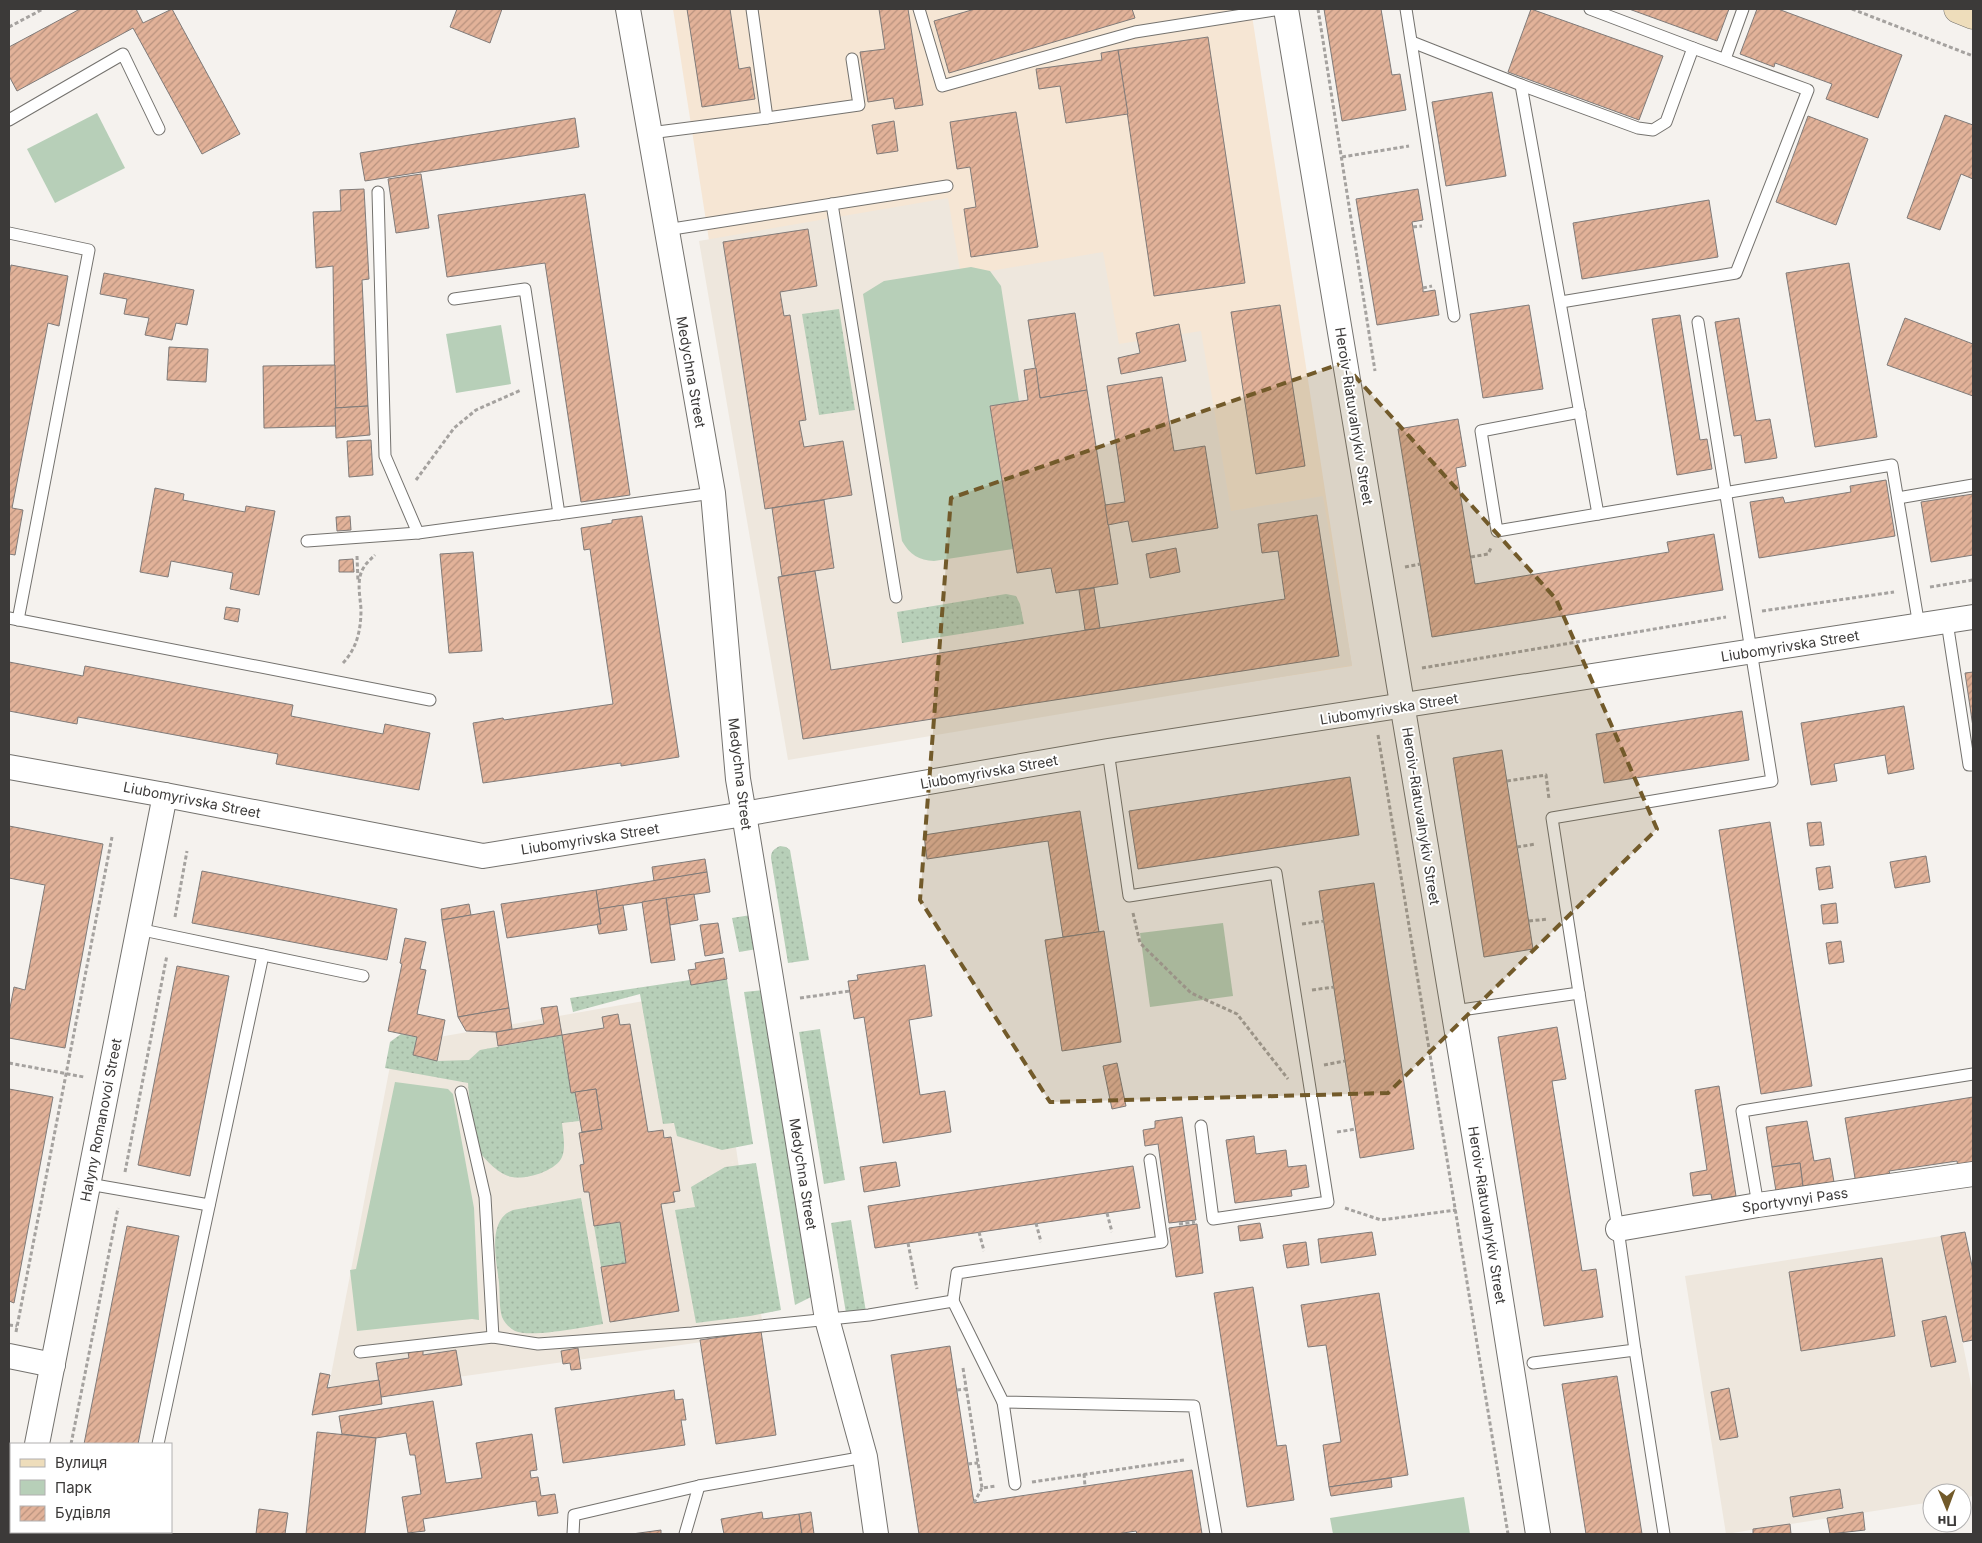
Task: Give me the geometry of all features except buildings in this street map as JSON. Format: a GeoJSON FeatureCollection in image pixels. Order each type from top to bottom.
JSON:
{"type":"FeatureCollection","features":[{"type":"Feature","properties":{"kind":"main road"},"geometry":{"type":"LineString","coordinates":[[1958,9],[1973,15]]}},
{"type":"Feature","properties":{"kind":"street","name":"Medychna Street"},"geometry":{"type":"LineString","coordinates":[[628,9],[713,493],[738,780],[827,1319],[865,1457],[876,1534]]}},
{"type":"Feature","properties":{"kind":"street","name":"Heroiv-Riatuvalnykiv Street"},"geometry":{"type":"LineString","coordinates":[[1286,9],[1454,1011],[1538,1534]]}},
{"type":"Feature","properties":{"kind":"street","name":"Liubomyrivska Street"},"geometry":{"type":"LineString","coordinates":[[9,767],[483,856],[744,814],[1108,751],[1973,618]]}},
{"type":"Feature","properties":{"kind":"street","name":"Halyny Romanovoi Street"},"geometry":{"type":"LineString","coordinates":[[38,1443],[165,795]]}},
{"type":"Feature","properties":{"kind":"street","name":"Sportyvnyi Pass"},"geometry":{"type":"LineString","coordinates":[[1618,1229],[1758,1205],[1973,1174]]}},
{"type":"Feature","properties":{"kind":"street"},"geometry":{"type":"LineString","coordinates":[[10,1356],[53,1364]]}},
{"type":"Feature","properties":{"kind":"lane"},"geometry":{"type":"LineString","coordinates":[[752,9],[767,118]]}},
{"type":"Feature","properties":{"kind":"lane"},"geometry":{"type":"LineString","coordinates":[[919,9],[942,86],[1135,32],[1282,9]]}},
{"type":"Feature","properties":{"kind":"lane"},"geometry":{"type":"LineString","coordinates":[[1406,9],[1454,316]]}},
{"type":"Feature","properties":{"kind":"lane"},"geometry":{"type":"LineString","coordinates":[[1561,302],[1736,273],[1808,90],[1590,9]]}},
{"type":"Feature","properties":{"kind":"lane"},"geometry":{"type":"LineString","coordinates":[[1725,59],[1743,9]]}},
{"type":"Feature","properties":{"kind":"lane"},"geometry":{"type":"LineString","coordinates":[[1412,42],[1638,128],[1653,130],[1666,122],[1693,48]]}},
{"type":"Feature","properties":{"kind":"lane"},"geometry":{"type":"LineString","coordinates":[[9,120],[123,54],[159,129]]}},
{"type":"Feature","properties":{"kind":"lane"},"geometry":{"type":"LineString","coordinates":[[650,133],[859,105],[852,59]]}},
{"type":"Feature","properties":{"kind":"lane"},"geometry":{"type":"LineString","coordinates":[[1521,85],[1598,514]]}},
{"type":"Feature","properties":{"kind":"lane"},"geometry":{"type":"LineString","coordinates":[[666,230],[947,186]]}},
{"type":"Feature","properties":{"kind":"lane"},"geometry":{"type":"LineString","coordinates":[[378,192],[386,456],[418,533]]}},
{"type":"Feature","properties":{"kind":"lane"},"geometry":{"type":"LineString","coordinates":[[832,204],[896,597]]}},
{"type":"Feature","properties":{"kind":"lane"},"geometry":{"type":"LineString","coordinates":[[9,232],[89,250],[13,619],[430,700]]}},
{"type":"Feature","properties":{"kind":"lane"},"geometry":{"type":"LineString","coordinates":[[454,299],[525,289],[559,514]]}},
{"type":"Feature","properties":{"kind":"lane"},"geometry":{"type":"LineString","coordinates":[[1664,1534],[1618,1229],[1552,818],[1772,781],[1747,613],[1698,322]]}},
{"type":"Feature","properties":{"kind":"lane"},"geometry":{"type":"LineString","coordinates":[[1580,412],[1481,431],[1497,531],[1892,465],[1919,626]]}},
{"type":"Feature","properties":{"kind":"lane"},"geometry":{"type":"LineString","coordinates":[[1898,498],[1973,485]]}},
{"type":"Feature","properties":{"kind":"lane"},"geometry":{"type":"LineString","coordinates":[[307,541],[418,533],[713,493]]}},
{"type":"Feature","properties":{"kind":"lane"},"geometry":{"type":"LineString","coordinates":[[1947,622],[1969,766],[1973,765]]}},
{"type":"Feature","properties":{"kind":"lane"},"geometry":{"type":"LineString","coordinates":[[1108,751],[1129,896],[1276,873],[1328,1202],[1213,1219],[1201,1126]]}},
{"type":"Feature","properties":{"kind":"lane"},"geometry":{"type":"LineString","coordinates":[[138,929],[363,976]]}},
{"type":"Feature","properties":{"kind":"lane"},"geometry":{"type":"LineString","coordinates":[[158,1443],[264,955]]}},
{"type":"Feature","properties":{"kind":"lane"},"geometry":{"type":"LineString","coordinates":[[1454,1011],[1579,993]]}},
{"type":"Feature","properties":{"kind":"lane"},"geometry":{"type":"LineString","coordinates":[[1758,1205],[1742,1111],[1973,1074]]}},
{"type":"Feature","properties":{"kind":"lane"},"geometry":{"type":"LineString","coordinates":[[461,1092],[485,1197],[493,1336]]}},
{"type":"Feature","properties":{"kind":"lane"},"geometry":{"type":"LineString","coordinates":[[1015,1484],[1003,1402],[953,1301],[957,1273],[1162,1242],[1150,1160]]}},
{"type":"Feature","properties":{"kind":"lane"},"geometry":{"type":"LineString","coordinates":[[89,1184],[209,1205]]}},
{"type":"Feature","properties":{"kind":"lane"},"geometry":{"type":"LineString","coordinates":[[360,1352],[493,1336],[538,1344],[692,1333],[869,1315],[953,1301]]}},
{"type":"Feature","properties":{"kind":"lane"},"geometry":{"type":"LineString","coordinates":[[1533,1363],[1636,1350]]}},
{"type":"Feature","properties":{"kind":"lane"},"geometry":{"type":"LineString","coordinates":[[1003,1402],[1194,1406],[1216,1534]]}},
{"type":"Feature","properties":{"kind":"lane"},"geometry":{"type":"LineString","coordinates":[[573,1534],[574,1515],[699,1486],[865,1457]]}},
{"type":"Feature","properties":{"kind":"lane"},"geometry":{"type":"LineString","coordinates":[[685,1534],[699,1486]]}},
{"type":"Feature","properties":{"kind":"lane"},"geometry":{"type":"LineString","coordinates":[[20,1533],[31,1534]]}},
{"type":"Feature","properties":{"kind":"path"},"geometry":{"type":"LineString","coordinates":[[9,27],[43,9]]}},
{"type":"Feature","properties":{"kind":"path"},"geometry":{"type":"LineString","coordinates":[[1318,9],[1375,371]]}},
{"type":"Feature","properties":{"kind":"path"},"geometry":{"type":"LineString","coordinates":[[1852,9],[1973,56]]}},
{"type":"Feature","properties":{"kind":"path"},"geometry":{"type":"LineString","coordinates":[[1341,157],[1427,143]]}},
{"type":"Feature","properties":{"kind":"path"},"geometry":{"type":"LineString","coordinates":[[404,499],[428,462],[454,428],[476,410],[539,382]]}},
{"type":"Feature","properties":{"kind":"path"},"geometry":{"type":"LineString","coordinates":[[358,587],[363,568],[376,553],[404,534]]}},
{"type":"Feature","properties":{"kind":"path"},"geometry":{"type":"LineString","coordinates":[[326,680],[352,653],[359,634],[361,609],[358,587],[357,538]]}},
{"type":"Feature","properties":{"kind":"path"},"geometry":{"type":"LineString","coordinates":[[1406,576],[1405,567],[1420,564]]}},
{"type":"Feature","properties":{"kind":"path"},"geometry":{"type":"LineString","coordinates":[[1421,668],[1747,613],[1973,580]]}},
{"type":"Feature","properties":{"kind":"path"},"geometry":{"type":"LineString","coordinates":[[1506,781],[1546,775],[1552,818]]}},
{"type":"Feature","properties":{"kind":"path"},"geometry":{"type":"LineString","coordinates":[[10,1356],[112,837]]}},
{"type":"Feature","properties":{"kind":"path"},"geometry":{"type":"LineString","coordinates":[[71,1443],[187,851]]}},
{"type":"Feature","properties":{"kind":"path"},"geometry":{"type":"LineString","coordinates":[[1129,896],[1140,943],[1191,993],[1237,1014],[1273,1062],[1313,1108]]}},
{"type":"Feature","properties":{"kind":"path"},"geometry":{"type":"LineString","coordinates":[[775,1002],[850,991]]}},
{"type":"Feature","properties":{"kind":"path"},"geometry":{"type":"LineString","coordinates":[[9,1063],[109,1081]]}},
{"type":"Feature","properties":{"kind":"path"},"geometry":{"type":"LineString","coordinates":[[1328,1202],[1381,1220],[1486,1206]]}},
{"type":"Feature","properties":{"kind":"path"},"geometry":{"type":"LineString","coordinates":[[1160,1227],[1213,1219]]}},
{"type":"Feature","properties":{"kind":"path"},"geometry":{"type":"LineString","coordinates":[[908,1243],[920,1305]]}},
{"type":"Feature","properties":{"kind":"path"},"geometry":{"type":"LineString","coordinates":[[9,1325],[17,1326]]}},
{"type":"Feature","properties":{"kind":"path"},"geometry":{"type":"LineString","coordinates":[[962,1359],[982,1488],[974,1503]]}},
{"type":"Feature","properties":{"kind":"path"},"geometry":{"type":"LineString","coordinates":[[957,1390],[967,1389]]}},
{"type":"Feature","properties":{"kind":"path"},"geometry":{"type":"LineString","coordinates":[[982,1488],[1202,1457]]}},
{"type":"Feature","properties":{"kind":"path"},"geometry":{"type":"LineString","coordinates":[[968,1464],[978,1463]]}},
{"type":"Feature","properties":{"kind":"path"},"geometry":{"type":"LineString","coordinates":[[1084,1474],[1085,1486]]}},
{"type":"Feature","properties":{"kind":"highlighted area"},"geometry":{"type":"Polygon","coordinates":[[[1343,363],[1556,599],[1657,829],[1388,1093],[1050,1102],[920,900],[951,498],[1343,363]]]}},
{"type":"Feature","properties":{"kind":"shaded area"},"geometry":{"type":"Polygon","coordinates":[[[673,9],[1251,9],[1352,666],[789,754],[673,9]]]}},
{"type":"Feature","properties":{"kind":"shaded area"},"geometry":{"type":"Polygon","coordinates":[[[948,198],[961,276],[1103,252],[1119,344],[1201,331],[1231,511],[1323,496],[1352,665],[788,760],[699,241],[948,198]]]}},
{"type":"Feature","properties":{"kind":"shaded area"},"geometry":{"type":"Polygon","coordinates":[[[712,989],[764,1333],[327,1396],[394,1045],[712,989]]]}},
{"type":"Feature","properties":{"kind":"shaded area"},"geometry":{"type":"Polygon","coordinates":[[[1941,1236],[1973,1394],[1973,1496],[1972,1483],[1922,1483],[1922,1504],[1726,1534],[1685,1276],[1941,1236]]]}},
{"type":"Feature","properties":{"kind":"green space"},"geometry":{"type":"Polygon","coordinates":[[[97,113],[125,168],[55,203],[27,149],[97,113]]]}},
{"type":"Feature","properties":{"kind":"green space"},"geometry":{"type":"Polygon","coordinates":[[[971,267],[990,271],[1001,286],[1019,401],[990,406],[1013,549],[934,561],[919,558],[908,550],[902,541],[863,294],[884,281],[971,267]]]}},
{"type":"Feature","properties":{"kind":"green space"},"geometry":{"type":"Polygon","coordinates":[[[839,309],[855,410],[819,415],[802,314],[839,309]]]}},
{"type":"Feature","properties":{"kind":"green space"},"geometry":{"type":"Polygon","coordinates":[[[501,325],[511,384],[456,393],[446,334],[501,325]]]}},
{"type":"Feature","properties":{"kind":"green space"},"geometry":{"type":"Polygon","coordinates":[[[1006,594],[1016,596],[1020,604],[1024,624],[902,643],[897,612],[1006,594]]]}},
{"type":"Feature","properties":{"kind":"green space"},"geometry":{"type":"Polygon","coordinates":[[[780,846],[790,850],[809,960],[788,963],[771,858],[773,850],[780,846]]]}},
{"type":"Feature","properties":{"kind":"green space"},"geometry":{"type":"Polygon","coordinates":[[[751,915],[757,949],[739,952],[732,918],[751,915]]]}},
{"type":"Feature","properties":{"kind":"green space"},"geometry":{"type":"Polygon","coordinates":[[[1223,923],[1233,996],[1150,1007],[1140,933],[1223,923]]]}},
{"type":"Feature","properties":{"kind":"green space"},"geometry":{"type":"Polygon","coordinates":[[[727,979],[753,1144],[722,1150],[677,1136],[674,1123],[663,1124],[640,994],[573,1012],[570,998],[690,980],[691,985],[727,979]]]}},
{"type":"Feature","properties":{"kind":"green space"},"geometry":{"type":"Polygon","coordinates":[[[764,990],[813,1296],[795,1305],[744,992],[764,990]]]}},
{"type":"Feature","properties":{"kind":"green space"},"geometry":{"type":"Polygon","coordinates":[[[820,1029],[845,1180],[824,1184],[799,1032],[820,1029]]]}},
{"type":"Feature","properties":{"kind":"green space"},"geometry":{"type":"Polygon","coordinates":[[[401,1034],[417,1037],[413,1055],[437,1061],[469,1060],[480,1050],[562,1035],[571,1093],[575,1092],[579,1121],[562,1123],[564,1149],[559,1162],[540,1173],[518,1178],[507,1176],[497,1170],[477,1148],[468,1083],[385,1068],[390,1042],[401,1034]]]}},
{"type":"Feature","properties":{"kind":"green space"},"geometry":{"type":"Polygon","coordinates":[[[395,1082],[448,1089],[453,1094],[474,1208],[479,1320],[472,1319],[357,1331],[350,1270],[356,1269],[395,1082]]]}},
{"type":"Feature","properties":{"kind":"green space"},"geometry":{"type":"Polygon","coordinates":[[[756,1163],[781,1310],[696,1323],[675,1210],[695,1207],[691,1187],[725,1167],[756,1163]]]}},
{"type":"Feature","properties":{"kind":"green space"},"geometry":{"type":"Polygon","coordinates":[[[581,1198],[603,1324],[545,1333],[515,1331],[505,1322],[500,1309],[495,1253],[496,1232],[499,1223],[505,1215],[513,1210],[581,1198]]]}},
{"type":"Feature","properties":{"kind":"green space"},"geometry":{"type":"Polygon","coordinates":[[[851,1220],[867,1318],[846,1313],[831,1223],[851,1220]]]}},
{"type":"Feature","properties":{"kind":"green space"},"geometry":{"type":"Polygon","coordinates":[[[620,1222],[626,1263],[601,1267],[594,1226],[620,1222]]]}},
{"type":"Feature","properties":{"kind":"green space"},"geometry":{"type":"Polygon","coordinates":[[[1464,1497],[1470,1534],[1333,1534],[1330,1518],[1464,1497]]]}}]}
